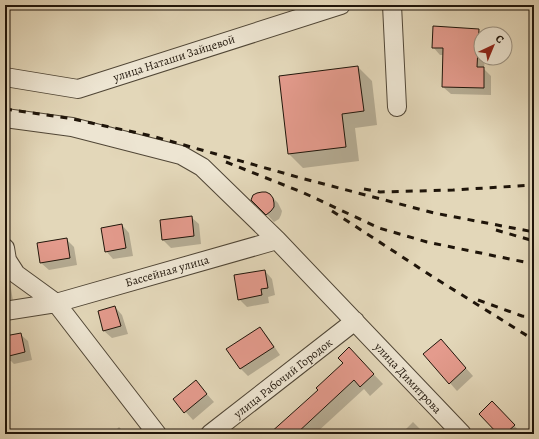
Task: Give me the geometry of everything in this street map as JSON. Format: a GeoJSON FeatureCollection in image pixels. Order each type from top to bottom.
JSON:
{"type":"FeatureCollection","features":[{"type":"Feature","properties":{"kind":"street","name":"улица Наташи Зайцевой"},"geometry":{"type":"LineString","coordinates":[[5,77],[78,89],[341,5]]}},
{"type":"Feature","properties":{"kind":"street"},"geometry":{"type":"LineString","coordinates":[[392,5],[397,107]]}},
{"type":"Feature","properties":{"kind":"street","name":"улица Димитрова"},"geometry":{"type":"LineString","coordinates":[[5,118],[72,127],[181,155],[202,167],[277,240],[462,434]]}},
{"type":"Feature","properties":{"kind":"street","name":"Бассейная улица"},"geometry":{"type":"LineString","coordinates":[[5,311],[56,303],[277,240]]}},
{"type":"Feature","properties":{"kind":"street"},"geometry":{"type":"LineString","coordinates":[[5,248],[7,260],[16,274],[56,303],[157,434]]}},
{"type":"Feature","properties":{"kind":"street","name":"улица Рабочий Городок"},"geometry":{"type":"LineString","coordinates":[[210,434],[355,321]]}},
{"type":"Feature","properties":{"kind":"building"},"geometry":{"type":"Polygon","coordinates":[[[433,26],[473,29],[473,66],[484,67],[484,88],[442,87],[443,48],[432,48],[433,26]]]}},
{"type":"Feature","properties":{"kind":"building"},"geometry":{"type":"Polygon","coordinates":[[[358,66],[364,111],[342,114],[346,147],[288,154],[279,76],[358,66]]]}},
{"type":"Feature","properties":{"kind":"building"},"geometry":{"type":"Polygon","coordinates":[[[262,192],[270,194],[274,203],[274,207],[266,215],[251,200],[253,195],[262,192]]]}},
{"type":"Feature","properties":{"kind":"building"},"geometry":{"type":"Polygon","coordinates":[[[192,216],[194,236],[162,240],[160,220],[192,216]]]}},
{"type":"Feature","properties":{"kind":"building"},"geometry":{"type":"Polygon","coordinates":[[[122,224],[126,248],[105,252],[101,228],[122,224]]]}},
{"type":"Feature","properties":{"kind":"building"},"geometry":{"type":"Polygon","coordinates":[[[67,238],[70,258],[40,263],[37,243],[67,238]]]}},
{"type":"Feature","properties":{"kind":"building"},"geometry":{"type":"Polygon","coordinates":[[[265,270],[268,288],[261,289],[262,295],[238,300],[234,275],[265,270]]]}},
{"type":"Feature","properties":{"kind":"building"},"geometry":{"type":"Polygon","coordinates":[[[115,306],[121,326],[103,331],[98,311],[115,306]]]}},
{"type":"Feature","properties":{"kind":"building"},"geometry":{"type":"Polygon","coordinates":[[[260,327],[274,347],[240,369],[226,349],[260,327]]]}},
{"type":"Feature","properties":{"kind":"building"},"geometry":{"type":"Polygon","coordinates":[[[21,333],[25,352],[5,357],[5,336],[21,333]]]}},
{"type":"Feature","properties":{"kind":"building"},"geometry":{"type":"Polygon","coordinates":[[[441,339],[466,368],[449,384],[423,354],[441,339]]]}},
{"type":"Feature","properties":{"kind":"building"},"geometry":{"type":"Polygon","coordinates":[[[349,347],[374,374],[360,387],[354,380],[296,434],[269,434],[318,390],[316,388],[343,363],[338,358],[349,347]]]}},
{"type":"Feature","properties":{"kind":"building"},"geometry":{"type":"Polygon","coordinates":[[[196,380],[207,394],[184,413],[173,399],[196,380]]]}},
{"type":"Feature","properties":{"kind":"building"},"geometry":{"type":"Polygon","coordinates":[[[492,401],[515,425],[505,434],[498,434],[479,414],[492,401]]]}},
{"type":"Feature","properties":{"kind":"railway"},"geometry":{"type":"LineString","coordinates":[[5,109],[68,118],[152,136],[301,178],[434,213],[534,232]]}},
{"type":"Feature","properties":{"kind":"railway"},"geometry":{"type":"LineString","coordinates":[[226,162],[304,193],[379,228],[427,242],[534,264]]}},
{"type":"Feature","properties":{"kind":"railway"},"geometry":{"type":"LineString","coordinates":[[364,189],[380,192],[453,190],[534,185]]}},
{"type":"Feature","properties":{"kind":"railway"},"geometry":{"type":"LineString","coordinates":[[332,211],[534,340]]}},
{"type":"Feature","properties":{"kind":"railway"},"geometry":{"type":"LineString","coordinates":[[496,230],[534,241]]}},
{"type":"Feature","properties":{"kind":"railway"},"geometry":{"type":"LineString","coordinates":[[478,300],[522,316],[534,317]]}}]}
